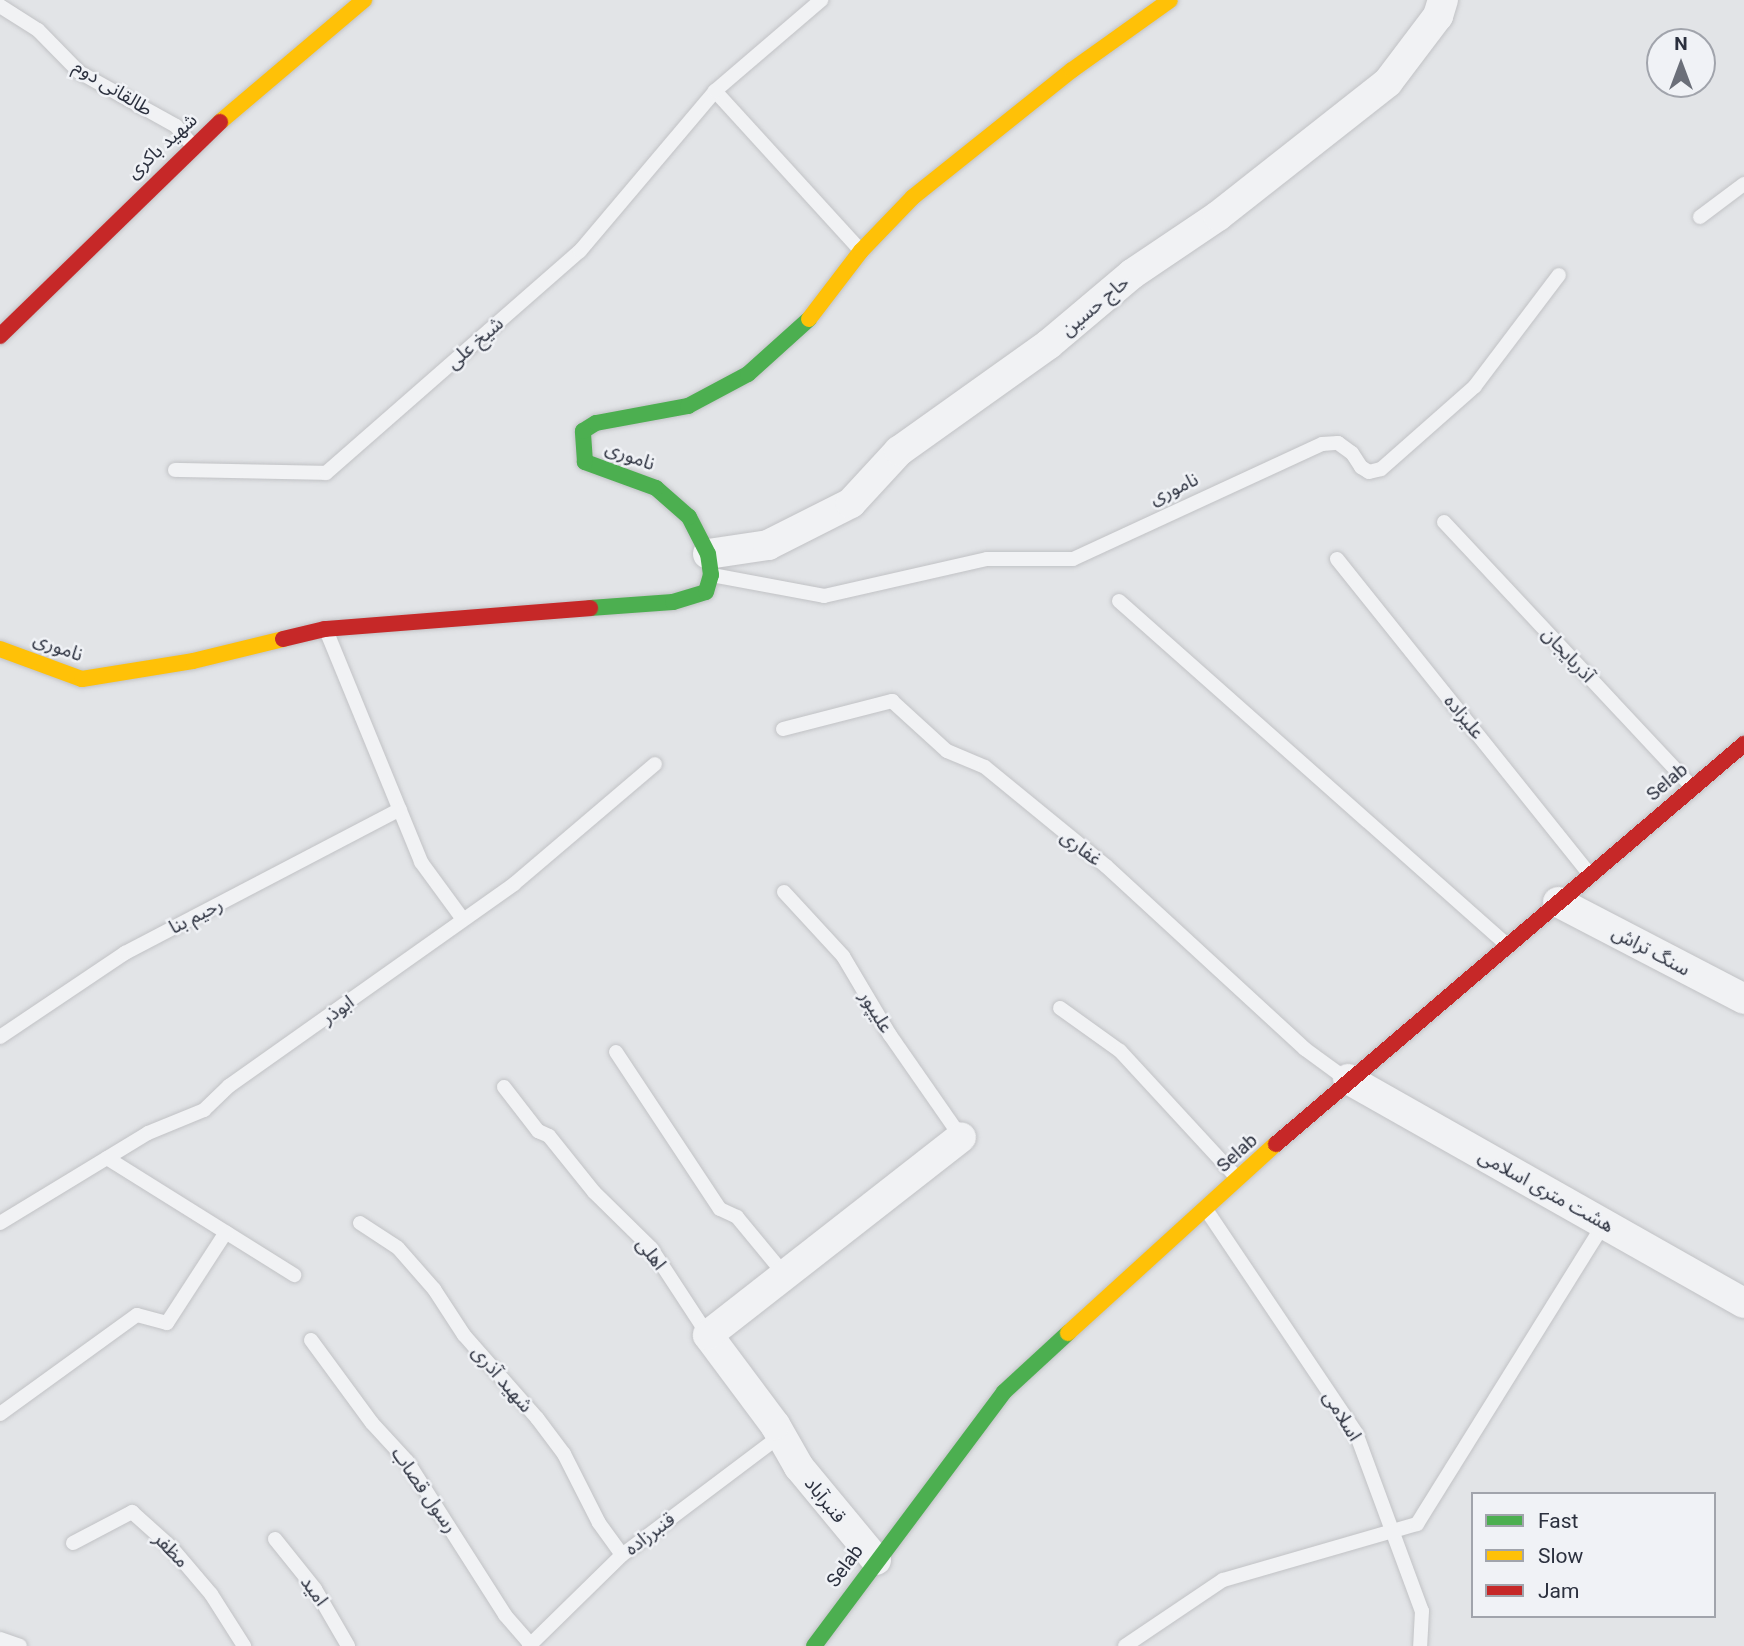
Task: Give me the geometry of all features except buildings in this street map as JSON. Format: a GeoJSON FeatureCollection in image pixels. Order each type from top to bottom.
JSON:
{"type":"FeatureCollection","features":[{"type":"Feature","properties":{"kind":"street","name":"شهید باکری"},"geometry":{"type":"LineString","coordinates":[[0,336],[192,145],[364,0]]}},
{"type":"Feature","properties":{"kind":"street","name":"ناموری"},"geometry":{"type":"LineString","coordinates":[[0,649],[82,679],[193,661],[325,629],[673,602],[706,592],[709,564],[689,517],[656,488],[586,462],[583,431],[596,423],[688,407],[748,374],[809,319],[861,251],[913,197],[968,152],[1170,0]]}},
{"type":"Feature","properties":{"kind":"street","name":"حاج حسین"},"geometry":{"type":"LineString","coordinates":[[709,564],[768,545],[851,503],[899,451],[1049,344],[1132,274],[1218,216],[1388,82],[1438,16],[1443,0]]}},
{"type":"Feature","properties":{"kind":"street","name":"Selab"},"geometry":{"type":"LineString","coordinates":[[814,1646],[1004,1392],[1348,1079],[1744,744]]}},
{"type":"Feature","properties":{"kind":"street","name":"سنگ تراش"},"geometry":{"type":"LineString","coordinates":[[1558,902],[1744,999]]}},
{"type":"Feature","properties":{"kind":"street","name":"هشت متری اسلامی"},"geometry":{"type":"LineString","coordinates":[[1348,1079],[1744,1303]]}},
{"type":"Feature","properties":{"kind":"street"},"geometry":{"type":"LineString","coordinates":[[708,1335],[961,1137]]}},
{"type":"Feature","properties":{"kind":"street","name":"اهلی"},"geometry":{"type":"LineString","coordinates":[[708,1335],[781,1435]]}},
{"type":"Feature","properties":{"kind":"street","name":"قنبرآباد"},"geometry":{"type":"LineString","coordinates":[[781,1435],[799,1467],[876,1560]]}},
{"type":"Feature","properties":{"kind":"lane","name":"شیخ علی"},"geometry":{"type":"LineString","coordinates":[[175,470],[326,473],[580,251],[715,91],[821,0]]}},
{"type":"Feature","properties":{"kind":"lane","name":"طالقانی دوم"},"geometry":{"type":"LineString","coordinates":[[0,6],[38,30],[79,72],[176,126],[192,145]]}},
{"type":"Feature","properties":{"kind":"lane"},"geometry":{"type":"LineString","coordinates":[[715,91],[861,251]]}},
{"type":"Feature","properties":{"kind":"lane"},"geometry":{"type":"LineString","coordinates":[[1700,217],[1744,184]]}},
{"type":"Feature","properties":{"kind":"lane","name":"ناموری"},"geometry":{"type":"LineString","coordinates":[[709,564],[824,596],[987,559],[1073,559],[1322,444],[1338,443],[1369,472],[1381,469],[1475,386],[1559,275]]}},
{"type":"Feature","properties":{"kind":"lane","name":"آذربایجان"},"geometry":{"type":"LineString","coordinates":[[1444,522],[1693,788]]}},
{"type":"Feature","properties":{"kind":"lane","name":"علیزاده"},"geometry":{"type":"LineString","coordinates":[[1337,559],[1590,874]]}},
{"type":"Feature","properties":{"kind":"lane"},"geometry":{"type":"LineString","coordinates":[[1119,601],[1507,945]]}},
{"type":"Feature","properties":{"kind":"lane"},"geometry":{"type":"LineString","coordinates":[[325,629],[421,862],[462,918]]}},
{"type":"Feature","properties":{"kind":"lane","name":"غفاری"},"geometry":{"type":"LineString","coordinates":[[783,729],[892,701],[947,751],[985,767],[1106,866],[1305,1049],[1348,1079]]}},
{"type":"Feature","properties":{"kind":"lane","name":"ابوذر"},"geometry":{"type":"LineString","coordinates":[[0,1223],[148,1133],[204,1110],[229,1086],[391,974],[462,918],[514,884],[655,764]]}},
{"type":"Feature","properties":{"kind":"lane","name":"رحیم بنا"},"geometry":{"type":"LineString","coordinates":[[0,1037],[125,953],[400,809]]}},
{"type":"Feature","properties":{"kind":"lane","name":"علیپور"},"geometry":{"type":"LineString","coordinates":[[783,892],[843,956],[890,1035],[961,1137]]}},
{"type":"Feature","properties":{"kind":"lane"},"geometry":{"type":"LineString","coordinates":[[1060,1008],[1120,1051],[1239,1180]]}},
{"type":"Feature","properties":{"kind":"lane"},"geometry":{"type":"LineString","coordinates":[[616,1052],[720,1209],[737,1217],[785,1275]]}},
{"type":"Feature","properties":{"kind":"lane","name":"اهلی"},"geometry":{"type":"LineString","coordinates":[[504,1087],[538,1131],[550,1136],[594,1192],[651,1248],[708,1335]]}},
{"type":"Feature","properties":{"kind":"lane"},"geometry":{"type":"LineString","coordinates":[[107,1158],[294,1275]]}},
{"type":"Feature","properties":{"kind":"lane","name":"اسلامی"},"geometry":{"type":"LineString","coordinates":[[1206,1210],[1356,1433],[1422,1611],[1420,1646]]}},
{"type":"Feature","properties":{"kind":"lane","name":"شهید آذری"},"geometry":{"type":"LineString","coordinates":[[360,1223],[398,1248],[434,1289],[464,1335],[537,1418],[622,1555]]}},
{"type":"Feature","properties":{"kind":"lane"},"geometry":{"type":"LineString","coordinates":[[1125,1646],[1223,1580],[1417,1524],[1604,1224]]}},
{"type":"Feature","properties":{"kind":"lane"},"geometry":{"type":"LineString","coordinates":[[0,1414],[137,1315],[167,1323],[226,1232]]}},
{"type":"Feature","properties":{"kind":"lane","name":"رسول قصاب"},"geometry":{"type":"LineString","coordinates":[[312,1340],[372,1423],[407,1461],[505,1615],[530,1645]]}},
{"type":"Feature","properties":{"kind":"lane","name":"قنبرزاده"},"geometry":{"type":"LineString","coordinates":[[530,1645],[622,1555],[781,1435]]}},
{"type":"Feature","properties":{"kind":"lane","name":"مظفر"},"geometry":{"type":"LineString","coordinates":[[73,1543],[132,1512],[211,1594],[244,1646]]}},
{"type":"Feature","properties":{"kind":"lane","name":"امید"},"geometry":{"type":"LineString","coordinates":[[275,1539],[315,1589],[348,1646]]}},
{"type":"Feature","properties":{"kind":"lane"},"geometry":{"type":"LineString","coordinates":[[0,1639],[20,1646]]}},
{"type":"Feature","properties":{"kind":"traffic: fast"},"geometry":{"type":"LineString","coordinates":[[590,608],[673,602],[706,592],[711,575],[708,554],[689,517],[656,488],[585,462],[583,431],[596,423],[688,406],[748,374],[809,319]]}},
{"type":"Feature","properties":{"kind":"traffic: fast"},"geometry":{"type":"LineString","coordinates":[[814,1646],[1004,1392],[1068,1333]]}},
{"type":"Feature","properties":{"kind":"traffic: slow"},"geometry":{"type":"LineString","coordinates":[[220,122],[364,0]]}},
{"type":"Feature","properties":{"kind":"traffic: slow"},"geometry":{"type":"LineString","coordinates":[[809,319],[861,251],[913,197],[1072,70],[1170,0]]}},
{"type":"Feature","properties":{"kind":"traffic: slow"},"geometry":{"type":"LineString","coordinates":[[0,649],[82,679],[193,661],[283,639]]}},
{"type":"Feature","properties":{"kind":"traffic: slow"},"geometry":{"type":"LineString","coordinates":[[1068,1333],[1276,1144]]}},
{"type":"Feature","properties":{"kind":"traffic: jam"},"geometry":{"type":"LineString","coordinates":[[0,336],[220,122]]}},
{"type":"Feature","properties":{"kind":"traffic: jam"},"geometry":{"type":"LineString","coordinates":[[283,639],[325,629],[590,608]]}},
{"type":"Feature","properties":{"kind":"traffic: jam"},"geometry":{"type":"LineString","coordinates":[[1276,1144],[1744,744]]}}]}
